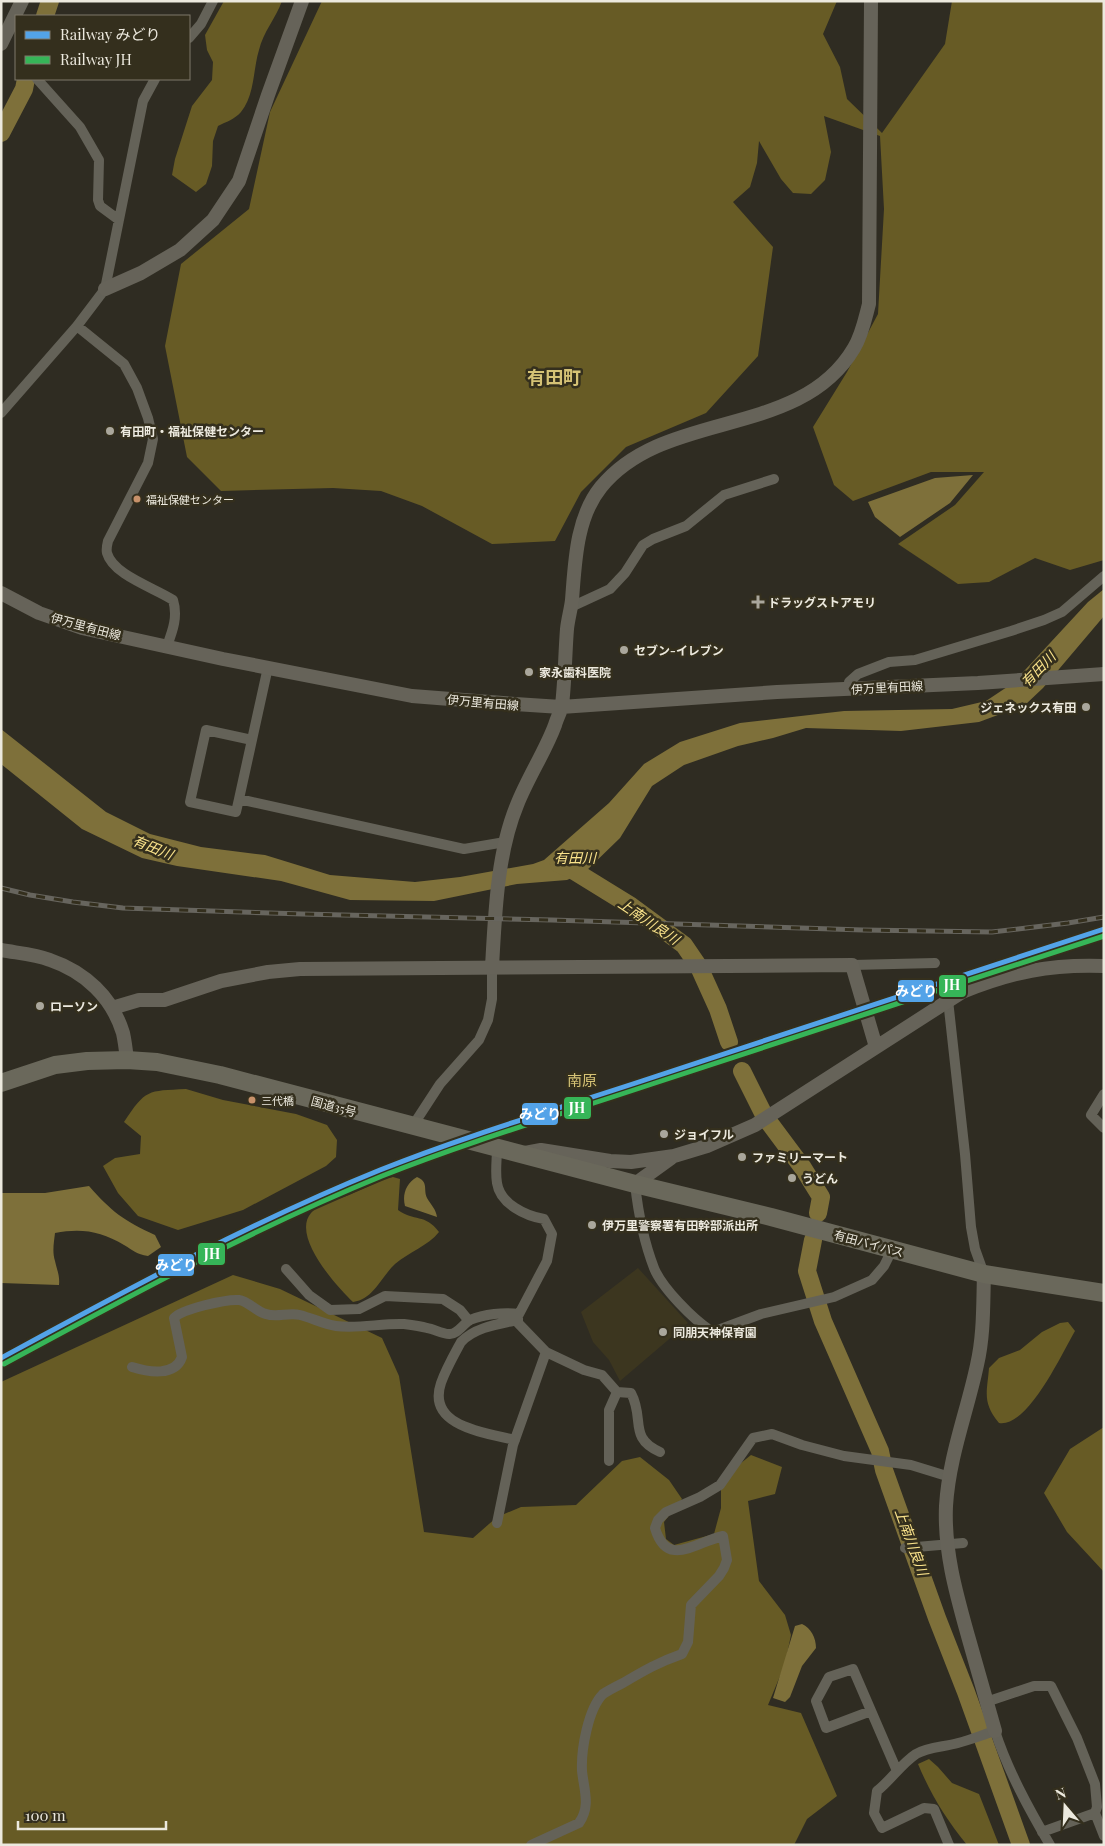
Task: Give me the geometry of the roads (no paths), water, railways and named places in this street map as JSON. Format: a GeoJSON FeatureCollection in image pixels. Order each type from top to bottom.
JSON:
{"type":"FeatureCollection","features":[{"type":"Feature","properties":{"kind":"highway","name":"国道35号"},"geometry":{"type":"LineString","coordinates":[[1,1083],[55,1064],[127,1060],[157,1062],[220,1075],[412,1127],[635,1184]]}},
{"type":"Feature","properties":{"kind":"highway","name":"有田バイパス"},"geometry":{"type":"LineString","coordinates":[[635,1184],[984,1274],[1104,1293]]}},
{"type":"Feature","properties":{"kind":"street"},"geometry":{"type":"LineString","coordinates":[[15,15],[22,1]]}},
{"type":"Feature","properties":{"kind":"street"},"geometry":{"type":"LineString","coordinates":[[190,37],[200,24],[213,1]]}},
{"type":"Feature","properties":{"kind":"street"},"geometry":{"type":"LineString","coordinates":[[105,289],[141,273],[180,250],[213,220],[239,181],[302,1]]}},
{"type":"Feature","properties":{"kind":"street"},"geometry":{"type":"LineString","coordinates":[[412,1127],[440,1084],[479,1040],[488,1020],[492,999],[492,967],[504,848],[517,805],[551,735],[561,707],[568,626],[579,537],[586,512],[600,488],[619,468],[641,453],[670,441],[755,416],[807,395],[826,381],[844,362],[854,347],[869,304],[871,1]]}},
{"type":"Feature","properties":{"kind":"street"},"geometry":{"type":"LineString","coordinates":[[1,44],[15,15]]}},
{"type":"Feature","properties":{"kind":"street"},"geometry":{"type":"LineString","coordinates":[[38,80],[80,127],[99,160],[98,200],[100,206],[119,220]]}},
{"type":"Feature","properties":{"kind":"street"},"geometry":{"type":"LineString","coordinates":[[1,413],[77,326],[105,289],[144,101],[154,80]]}},
{"type":"Feature","properties":{"kind":"street"},"geometry":{"type":"LineString","coordinates":[[77,326],[124,364],[137,388],[148,418],[153,439],[148,463],[108,541],[106,552],[114,564],[140,583],[172,600],[176,614],[166,646]]}},
{"type":"Feature","properties":{"kind":"street"},"geometry":{"type":"LineString","coordinates":[[571,607],[610,589],[625,573],[643,545],[653,538],[686,526],[724,494],[774,479]]}},
{"type":"Feature","properties":{"kind":"street"},"geometry":{"type":"LineString","coordinates":[[849,689],[849,682],[858,674],[889,662],[924,658],[1011,631],[1062,612],[1104,576]]}},
{"type":"Feature","properties":{"kind":"street","name":"伊万里有田線"},"geometry":{"type":"LineString","coordinates":[[1,593],[39,613],[82,628],[268,667],[412,696],[561,707],[1104,674]]}},
{"type":"Feature","properties":{"kind":"street"},"geometry":{"type":"LineString","coordinates":[[252,740],[206,730],[190,802],[236,812],[240,799],[268,667]]}},
{"type":"Feature","properties":{"kind":"street"},"geometry":{"type":"LineString","coordinates":[[240,799],[464,849],[504,848]]}},
{"type":"Feature","properties":{"kind":"street"},"geometry":{"type":"LineString","coordinates":[[1,950],[49,959],[76,971],[95,986],[112,1008],[123,1034],[127,1060]]}},
{"type":"Feature","properties":{"kind":"street"},"geometry":{"type":"LineString","coordinates":[[112,1008],[139,1000],[164,1000],[222,980],[268,972],[330,968],[714,968],[935,963]]}},
{"type":"Feature","properties":{"kind":"street"},"geometry":{"type":"LineString","coordinates":[[852,966],[876,1047]]}},
{"type":"Feature","properties":{"kind":"street"},"geometry":{"type":"LineString","coordinates":[[519,1154],[541,1150],[610,1161],[631,1162],[674,1156],[707,1146],[755,1126],[948,1000],[996,978],[1059,966],[1104,966]]}},
{"type":"Feature","properties":{"kind":"street"},"geometry":{"type":"LineString","coordinates":[[948,1000],[971,1227],[975,1249],[984,1274],[983,1332],[950,1477],[946,1505],[947,1544],[955,1589],[986,1702],[992,1732],[1050,1845]]}},
{"type":"Feature","properties":{"kind":"street"},"geometry":{"type":"LineString","coordinates":[[1104,1094],[1092,1115],[1104,1128]]}},
{"type":"Feature","properties":{"kind":"street"},"geometry":{"type":"LineString","coordinates":[[497,1148],[497,1184],[502,1197],[529,1216],[544,1219],[552,1234],[547,1261],[519,1317],[518,1323],[546,1352],[584,1370],[602,1375],[617,1392],[631,1393],[636,1402],[641,1440],[650,1448],[660,1452]]}},
{"type":"Feature","properties":{"kind":"street"},"geometry":{"type":"LineString","coordinates":[[674,1156],[635,1184],[645,1235],[654,1269],[686,1311],[711,1331],[761,1314],[794,1308],[834,1297],[872,1280],[884,1266],[888,1258],[889,1248]]}},
{"type":"Feature","properties":{"kind":"street"},"geometry":{"type":"LineString","coordinates":[[286,1269],[309,1294],[330,1310],[359,1310],[385,1296],[443,1299],[460,1310],[469,1321]]}},
{"type":"Feature","properties":{"kind":"street"},"geometry":{"type":"LineString","coordinates":[[132,1367],[149,1372],[168,1370],[177,1366],[182,1357],[174,1318],[178,1314],[192,1309],[227,1301],[241,1300],[265,1314],[278,1316],[300,1315],[319,1322],[349,1327],[404,1324],[426,1327],[450,1334],[456,1332],[469,1321],[508,1312],[519,1317]]}},
{"type":"Feature","properties":{"kind":"street"},"geometry":{"type":"LineString","coordinates":[[515,1440],[462,1426],[444,1413],[439,1402],[439,1394],[441,1384],[461,1342],[465,1338],[494,1325],[519,1317]]}},
{"type":"Feature","properties":{"kind":"street"},"geometry":{"type":"LineString","coordinates":[[497,1524],[515,1440],[546,1352]]}},
{"type":"Feature","properties":{"kind":"street"},"geometry":{"type":"LineString","coordinates":[[609,1461],[609,1410],[617,1392]]}},
{"type":"Feature","properties":{"kind":"street"},"geometry":{"type":"LineString","coordinates":[[531,1845],[579,1823],[584,1816],[586,1793],[582,1770],[583,1753],[588,1725],[596,1705],[604,1694],[655,1664],[682,1654],[688,1642],[691,1605],[719,1576],[724,1568],[727,1560],[722,1536],[679,1552],[664,1546],[660,1542],[655,1528],[658,1520],[666,1512],[700,1497],[720,1485],[753,1438],[772,1434],[802,1446],[862,1458],[911,1465],[950,1477]]}},
{"type":"Feature","properties":{"kind":"street"},"geometry":{"type":"LineString","coordinates":[[905,1548],[963,1543]]}},
{"type":"Feature","properties":{"kind":"street"},"geometry":{"type":"LineString","coordinates":[[871,1711],[826,1728],[816,1702],[829,1677],[853,1669],[897,1771]]}},
{"type":"Feature","properties":{"kind":"street"},"geometry":{"type":"LineString","coordinates":[[986,1702],[1034,1686],[1051,1686],[1077,1738],[1095,1784],[1097,1807],[1095,1813],[1104,1836]]}},
{"type":"Feature","properties":{"kind":"street"},"geometry":{"type":"LineString","coordinates":[[950,1845],[934,1809],[924,1808],[882,1828],[874,1813],[877,1791],[918,1753],[992,1732]]}},
{"type":"Feature","properties":{"kind":"street"},"geometry":{"type":"LineString","coordinates":[[1042,1832],[1095,1813]]}},
{"type":"Feature","properties":{"kind":"water"},"geometry":{"type":"Polygon","coordinates":[[[973,475],[950,503],[900,537],[875,517],[868,502],[935,478],[973,475]]]}},
{"type":"Feature","properties":{"kind":"water","name":"有田川"},"geometry":{"type":"Polygon","coordinates":[[[1104,589],[1104,616],[1043,688],[1025,705],[979,722],[901,731],[806,728],[738,746],[684,765],[652,786],[620,838],[585,872],[567,880],[517,884],[434,901],[350,900],[281,881],[177,866],[142,858],[82,829],[1,764],[1,729],[106,812],[150,834],[201,847],[265,855],[330,875],[415,882],[460,877],[533,864],[544,860],[609,803],[644,764],[680,742],[740,723],[844,711],[952,709],[986,701],[1013,683],[1088,602],[1104,589]]]}},
{"type":"Feature","properties":{"kind":"water"},"geometry":{"type":"Polygon","coordinates":[[[417,1177],[424,1183],[427,1198],[437,1217],[405,1206],[406,1190],[417,1177]]]}},
{"type":"Feature","properties":{"kind":"water"},"geometry":{"type":"Polygon","coordinates":[[[89,1186],[119,1215],[155,1235],[161,1247],[148,1256],[138,1253],[115,1240],[91,1232],[55,1233],[54,1254],[59,1285],[1,1283],[1,1193],[45,1193],[89,1186]]]}},
{"type":"Feature","properties":{"kind":"water"},"geometry":{"type":"Polygon","coordinates":[[[802,1624],[812,1634],[816,1648],[802,1666],[790,1697],[785,1702],[773,1698],[795,1626],[802,1624]]]}},
{"type":"Feature","properties":{"kind":"waterway"},"geometry":{"type":"LineString","coordinates":[[45,15],[50,1]]}},
{"type":"Feature","properties":{"kind":"waterway"},"geometry":{"type":"LineString","coordinates":[[1,133],[24,89],[26,80]]}},
{"type":"Feature","properties":{"kind":"waterway","name":"上南川良川"},"geometry":{"type":"LineString","coordinates":[[559,864],[571,869],[631,906],[684,945],[699,967],[718,1009],[729,1042]]}},
{"type":"Feature","properties":{"kind":"waterway","name":"上南川良川"},"geometry":{"type":"LineString","coordinates":[[742,1071],[765,1117],[803,1168],[821,1197],[818,1213]]}},
{"type":"Feature","properties":{"kind":"waterway","name":"上南川良川"},"geometry":{"type":"LineString","coordinates":[[813,1240],[807,1271],[823,1321],[880,1451],[884,1470],[1021,1845]]}},
{"type":"Feature","properties":{"kind":"railway"},"geometry":{"type":"LineString","coordinates":[[1,888],[30,895],[123,908],[863,930],[992,932],[1104,917]]}},
{"type":"Feature","properties":{"kind":"rail line","name":"みどり"},"geometry":{"type":"LineString","coordinates":[[1,1358],[235,1235],[380,1170],[483,1133],[1104,929]]}},
{"type":"Feature","properties":{"kind":"rail line","name":"JH"},"geometry":{"type":"LineString","coordinates":[[4,1364],[238,1241],[382,1176],[516,1128],[1104,936]]}},
{"type":"Feature","properties":{"kind":"place","name":"有田町・福祉保健センター"},"geometry":{"type":"Point","coordinates":[110,431]}},
{"type":"Feature","properties":{"kind":"place","name":"福祉保健センター"},"geometry":{"type":"Point","coordinates":[137,499]}},
{"type":"Feature","properties":{"kind":"place","name":"ドラッグストアモリ"},"geometry":{"type":"Point","coordinates":[758,602]}},
{"type":"Feature","properties":{"kind":"place","name":"セブン-イレブン"},"geometry":{"type":"Point","coordinates":[624,650]}},
{"type":"Feature","properties":{"kind":"place","name":"家永歯科医院"},"geometry":{"type":"Point","coordinates":[529,672]}},
{"type":"Feature","properties":{"kind":"place","name":"ジェネックス有田"},"geometry":{"type":"Point","coordinates":[1086,707]}},
{"type":"Feature","properties":{"kind":"place","name":"ローソン"},"geometry":{"type":"Point","coordinates":[40,1006]}},
{"type":"Feature","properties":{"kind":"place","name":"三代橋"},"geometry":{"type":"Point","coordinates":[252,1100]}},
{"type":"Feature","properties":{"kind":"place","name":"ジョイフル"},"geometry":{"type":"Point","coordinates":[664,1134]}},
{"type":"Feature","properties":{"kind":"place","name":"ファミリーマート"},"geometry":{"type":"Point","coordinates":[742,1157]}},
{"type":"Feature","properties":{"kind":"place","name":"うどん"},"geometry":{"type":"Point","coordinates":[792,1178]}},
{"type":"Feature","properties":{"kind":"place","name":"伊万里警察署有田幹部派出所"},"geometry":{"type":"Point","coordinates":[592,1225]}},
{"type":"Feature","properties":{"kind":"place","name":"同朋天神保育園"},"geometry":{"type":"Point","coordinates":[663,1332]}},
{"type":"Feature","properties":{"kind":"district","name":"有田町"},"geometry":{"type":"Point","coordinates":[554,377]}},
{"type":"Feature","properties":{"kind":"district","name":"南原"},"geometry":{"type":"Point","coordinates":[582,1080]}}]}
